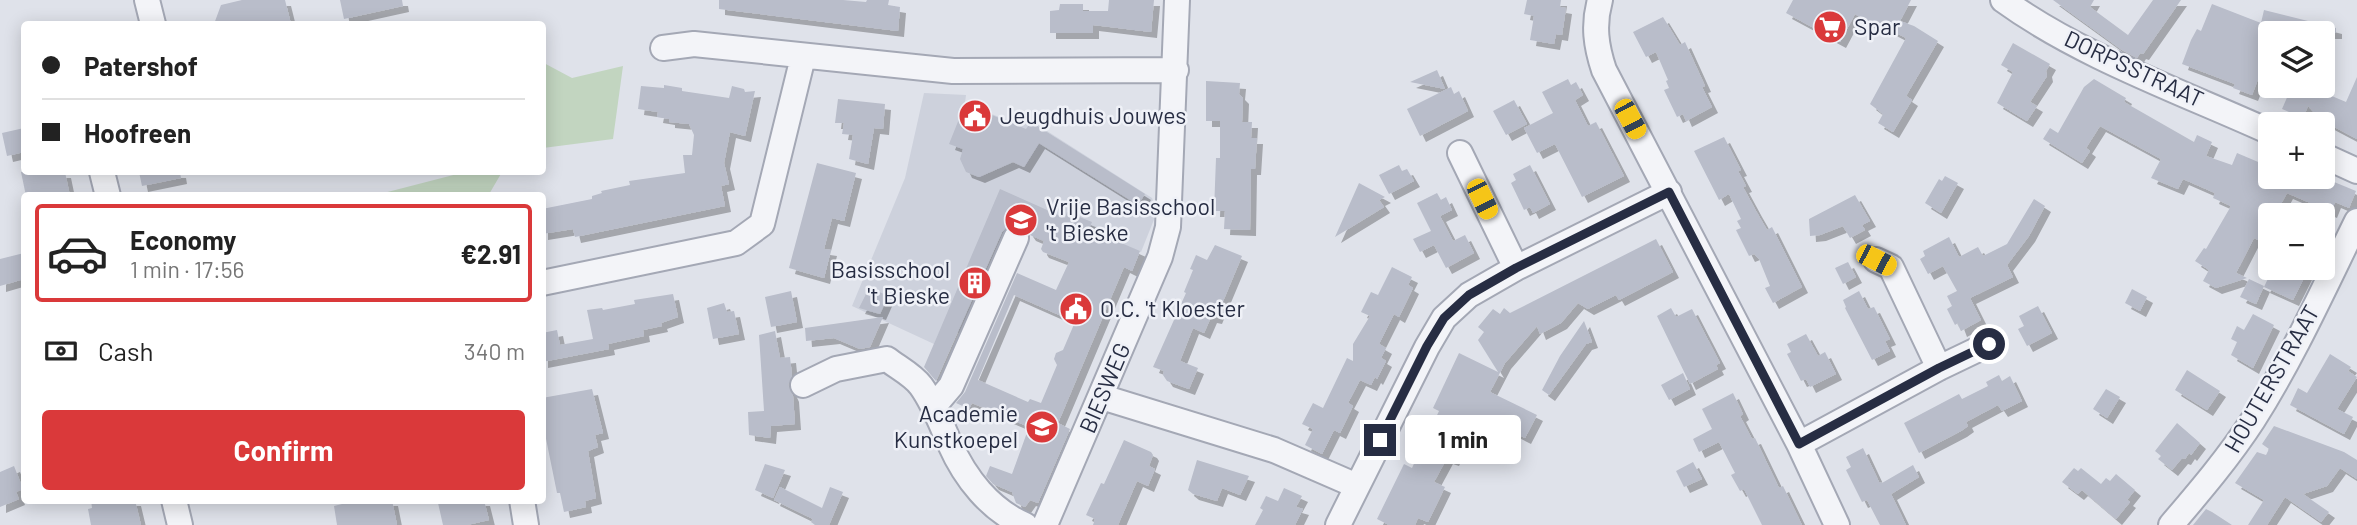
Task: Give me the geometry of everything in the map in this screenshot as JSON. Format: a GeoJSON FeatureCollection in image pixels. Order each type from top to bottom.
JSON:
{"type":"FeatureCollection","features":[{"type":"Feature","properties":{"kind":"street"},"geometry":{"type":"LineString","coordinates":[[147,0],[152,21]]}},
{"type":"Feature","properties":{"kind":"street","name":"BIESWEG"},"geometry":{"type":"LineString","coordinates":[[1045,525],[1160,257],[1168,228],[1177,0]]}},
{"type":"Feature","properties":{"kind":"street"},"geometry":{"type":"LineString","coordinates":[[1600,0],[1596,15],[1596,47],[1600,58],[1799,444],[1837,525]]}},
{"type":"Feature","properties":{"kind":"street","name":"DORPSSTRAAT"},"geometry":{"type":"LineString","coordinates":[[2003,0],[2091,52],[2258,127]]}},
{"type":"Feature","properties":{"kind":"street"},"geometry":{"type":"LineString","coordinates":[[663,48],[694,44],[953,71],[1176,70]]}},
{"type":"Feature","properties":{"kind":"street"},"geometry":{"type":"LineString","coordinates":[[546,282],[736,243],[762,224],[803,57]]}},
{"type":"Feature","properties":{"kind":"street"},"geometry":{"type":"LineString","coordinates":[[1460,153],[1516,268]]}},
{"type":"Feature","properties":{"kind":"street"},"geometry":{"type":"LineString","coordinates":[[2335,161],[2357,171]]}},
{"type":"Feature","properties":{"kind":"street"},"geometry":{"type":"LineString","coordinates":[[103,175],[107,192]]}},
{"type":"Feature","properties":{"kind":"street"},"geometry":{"type":"LineString","coordinates":[[1338,525],[1427,346],[1444,318],[1469,295],[1516,268],[1669,192]]}},
{"type":"Feature","properties":{"kind":"street","name":"HOUTERSTRAAT"},"geometry":{"type":"LineString","coordinates":[[2171,525],[2219,468],[2252,422],[2310,319],[2357,221]]}},
{"type":"Feature","properties":{"kind":"street"},"geometry":{"type":"LineString","coordinates":[[933,407],[951,386],[1016,238]]}},
{"type":"Feature","properties":{"kind":"street"},"geometry":{"type":"LineString","coordinates":[[1876,260],[1891,267],[1939,368]]}},
{"type":"Feature","properties":{"kind":"street"},"geometry":{"type":"LineString","coordinates":[[1799,444],[1989,344]]}},
{"type":"Feature","properties":{"kind":"street"},"geometry":{"type":"LineString","coordinates":[[803,385],[836,369],[887,359],[919,383],[975,488],[1012,519],[1025,525]]}},
{"type":"Feature","properties":{"kind":"street"},"geometry":{"type":"LineString","coordinates":[[1102,397],[1274,450],[1357,486]]}},
{"type":"Feature","properties":{"kind":"street"},"geometry":{"type":"LineString","coordinates":[[175,504],[180,525]]}},
{"type":"Feature","properties":{"kind":"street"},"geometry":{"type":"LineString","coordinates":[[523,504],[526,525]]}},
{"type":"Feature","properties":{"kind":"shaded area","name":"Vrije Basisschool 't Bieske"},"geometry":{"type":"Polygon","coordinates":[[[924,93],[966,95],[965,103],[1016,124],[1022,115],[1152,198],[1157,212],[1141,252],[1094,231],[1044,241],[1015,228],[968,337],[942,326],[934,344],[852,306],[905,178],[924,93]]]}},
{"type":"Feature","properties":{"kind":"green space"},"geometry":{"type":"Polygon","coordinates":[[[546,64],[572,78],[623,66],[613,139],[546,148],[546,64]]]}},
{"type":"Feature","properties":{"kind":"green space"},"geometry":{"type":"Polygon","coordinates":[[[453,175],[500,175],[490,192],[388,192],[453,175]]]}},
{"type":"Feature","properties":{"kind":"building"},"geometry":{"type":"Polygon","coordinates":[[[242,0],[285,0],[290,21],[215,21],[221,5],[242,0]]]}},
{"type":"Feature","properties":{"kind":"building"},"geometry":{"type":"Polygon","coordinates":[[[340,0],[402,0],[403,6],[344,19],[340,0]]]}},
{"type":"Feature","properties":{"kind":"building"},"geometry":{"type":"Polygon","coordinates":[[[719,0],[889,0],[888,5],[900,7],[898,31],[719,9],[719,0]]]}},
{"type":"Feature","properties":{"kind":"building"},"geometry":{"type":"Polygon","coordinates":[[[1109,0],[1154,0],[1151,32],[1093,25],[1093,33],[1050,33],[1050,11],[1059,10],[1060,4],[1083,4],[1083,11],[1108,11],[1109,0]]]}},
{"type":"Feature","properties":{"kind":"building"},"geometry":{"type":"Polygon","coordinates":[[[1527,0],[1561,0],[1560,7],[1566,8],[1562,35],[1556,34],[1554,44],[1530,40],[1534,16],[1524,14],[1527,0]]]}},
{"type":"Feature","properties":{"kind":"building"},"geometry":{"type":"Polygon","coordinates":[[[1793,0],[1911,0],[1900,21],[1938,41],[1906,96],[1912,100],[1893,132],[1878,123],[1883,114],[1870,104],[1906,38],[1877,23],[1875,26],[1855,14],[1840,42],[1786,13],[1793,0]]]}},
{"type":"Feature","properties":{"kind":"building"},"geometry":{"type":"Polygon","coordinates":[[[2053,0],[2094,0],[2090,7],[2128,35],[2153,0],[2181,0],[2143,54],[2140,53],[2137,58],[2053,0]]]}},
{"type":"Feature","properties":{"kind":"building"},"geometry":{"type":"Polygon","coordinates":[[[2212,4],[2258,22],[2258,79],[2252,95],[2233,88],[2235,84],[2182,64],[2197,29],[2201,31],[2212,4]]]}},
{"type":"Feature","properties":{"kind":"building"},"geometry":{"type":"Polygon","coordinates":[[[2264,10],[2308,21],[2261,21],[2264,10]]]}},
{"type":"Feature","properties":{"kind":"building"},"geometry":{"type":"Polygon","coordinates":[[[1663,17],[1680,45],[1685,42],[1712,107],[1686,121],[1683,114],[1677,117],[1664,90],[1669,88],[1666,81],[1668,80],[1656,52],[1646,57],[1633,32],[1663,17]]]}},
{"type":"Feature","properties":{"kind":"building"},"geometry":{"type":"Polygon","coordinates":[[[2013,43],[2050,64],[2046,71],[2047,76],[2030,102],[2037,106],[2027,121],[1997,103],[2013,72],[2001,65],[2013,43]]]}},
{"type":"Feature","properties":{"kind":"building"},"geometry":{"type":"Polygon","coordinates":[[[1437,70],[1445,89],[1410,82],[1437,70]]]}},
{"type":"Feature","properties":{"kind":"building"},"geometry":{"type":"Polygon","coordinates":[[[2357,77],[2357,139],[2335,127],[2335,112],[2314,112],[2308,106],[2306,112],[2282,109],[2287,98],[2335,97],[2346,102],[2357,77]]]}},
{"type":"Feature","properties":{"kind":"building"},"geometry":{"type":"Polygon","coordinates":[[[1568,79],[1571,85],[1576,82],[1583,95],[1575,100],[1588,126],[1596,122],[1624,176],[1582,197],[1555,144],[1537,153],[1524,128],[1553,113],[1542,92],[1568,79]]]}},
{"type":"Feature","properties":{"kind":"building"},"geometry":{"type":"Polygon","coordinates":[[[2094,79],[2126,98],[2124,102],[2194,142],[2197,135],[2212,142],[2206,156],[2232,165],[2237,153],[2258,162],[2258,189],[2335,189],[2335,182],[2356,191],[2349,208],[2335,202],[2310,203],[2287,193],[2282,203],[2258,203],[2258,240],[2254,238],[2236,273],[2247,278],[2216,288],[2203,281],[2209,270],[2195,261],[2204,248],[2206,249],[2231,206],[2213,198],[2215,193],[2183,179],[2178,189],[2151,178],[2161,159],[2100,126],[2086,148],[2090,151],[2082,163],[2043,139],[2050,128],[2058,133],[2084,87],[2094,79]]]}},
{"type":"Feature","properties":{"kind":"building"},"geometry":{"type":"Polygon","coordinates":[[[1206,81],[1240,83],[1239,94],[1243,98],[1242,122],[1252,122],[1251,138],[1257,138],[1255,169],[1251,169],[1250,230],[1224,229],[1225,211],[1214,211],[1216,158],[1220,158],[1220,121],[1206,121],[1206,81]]]}},
{"type":"Feature","properties":{"kind":"building"},"geometry":{"type":"Polygon","coordinates":[[[664,85],[682,88],[682,91],[729,98],[732,86],[744,89],[745,92],[755,91],[745,136],[730,132],[724,163],[729,184],[721,186],[725,206],[575,237],[573,229],[546,233],[546,208],[592,199],[592,196],[602,193],[601,191],[630,185],[629,181],[685,173],[683,155],[692,155],[694,135],[689,124],[669,122],[669,119],[657,117],[658,112],[638,109],[641,86],[664,88],[664,85]]]}},
{"type":"Feature","properties":{"kind":"building"},"geometry":{"type":"Polygon","coordinates":[[[1451,87],[1454,94],[1459,91],[1468,111],[1420,136],[1407,109],[1451,87]]]}},
{"type":"Feature","properties":{"kind":"building"},"geometry":{"type":"Polygon","coordinates":[[[838,99],[885,104],[883,129],[874,128],[868,164],[849,159],[853,135],[842,134],[844,123],[835,123],[838,99]]]}},
{"type":"Feature","properties":{"kind":"building"},"geometry":{"type":"Polygon","coordinates":[[[1514,100],[1527,124],[1506,135],[1493,111],[1514,100]]]}},
{"type":"Feature","properties":{"kind":"building"},"geometry":{"type":"Polygon","coordinates":[[[965,104],[1026,129],[1031,122],[1145,194],[1138,205],[1039,143],[1024,167],[1013,162],[979,177],[966,172],[960,159],[963,149],[949,144],[965,104]]]}},
{"type":"Feature","properties":{"kind":"building"},"geometry":{"type":"Polygon","coordinates":[[[21,129],[21,153],[7,156],[2,133],[21,129]]]}},
{"type":"Feature","properties":{"kind":"building"},"geometry":{"type":"Polygon","coordinates":[[[1724,137],[1741,170],[1738,171],[1746,186],[1743,187],[1767,230],[1772,227],[1802,287],[1773,303],[1765,288],[1770,286],[1759,259],[1754,254],[1749,256],[1736,230],[1741,228],[1737,221],[1741,219],[1729,194],[1719,200],[1694,151],[1724,137]]]}},
{"type":"Feature","properties":{"kind":"building"},"geometry":{"type":"Polygon","coordinates":[[[817,163],[856,173],[844,221],[832,218],[824,249],[831,250],[824,278],[789,268],[817,163]]]}},
{"type":"Feature","properties":{"kind":"building"},"geometry":{"type":"Polygon","coordinates":[[[1399,165],[1402,171],[1407,169],[1414,181],[1389,194],[1379,175],[1399,165]]]}},
{"type":"Feature","properties":{"kind":"building"},"geometry":{"type":"Polygon","coordinates":[[[1530,165],[1550,204],[1533,213],[1530,207],[1524,210],[1511,183],[1516,180],[1513,174],[1530,165]]]}},
{"type":"Feature","properties":{"kind":"building"},"geometry":{"type":"Polygon","coordinates":[[[22,175],[66,175],[69,192],[25,192],[22,175]]]}},
{"type":"Feature","properties":{"kind":"building"},"geometry":{"type":"Polygon","coordinates":[[[140,175],[180,175],[181,178],[142,186],[140,175]]]}},
{"type":"Feature","properties":{"kind":"building"},"geometry":{"type":"Polygon","coordinates":[[[1945,176],[1958,183],[1941,213],[1925,203],[1939,179],[1942,181],[1945,176]]]}},
{"type":"Feature","properties":{"kind":"building"},"geometry":{"type":"Polygon","coordinates":[[[1359,183],[1385,197],[1379,200],[1384,207],[1335,237],[1359,183]]]}},
{"type":"Feature","properties":{"kind":"building"},"geometry":{"type":"Polygon","coordinates":[[[1000,189],[1065,218],[1067,212],[1092,222],[1089,229],[1140,251],[1132,271],[1124,267],[1058,423],[1070,429],[1038,503],[1030,500],[1025,507],[1016,503],[1012,492],[993,484],[986,476],[990,466],[1012,474],[1029,427],[972,403],[969,409],[956,403],[965,392],[1017,273],[1056,290],[1069,262],[1043,252],[1041,249],[1044,241],[1030,235],[1023,225],[1015,223],[1008,226],[1002,232],[936,381],[924,367],[1000,189]],[[1014,295],[978,380],[1028,402],[1030,399],[1041,403],[1057,365],[1054,359],[1056,353],[1063,350],[1075,322],[1014,295]]]}},
{"type":"Feature","properties":{"kind":"building"},"geometry":{"type":"Polygon","coordinates":[[[1437,193],[1441,200],[1446,197],[1452,210],[1440,216],[1453,241],[1465,235],[1474,253],[1446,268],[1434,245],[1420,252],[1413,239],[1431,231],[1417,203],[1437,193]]]}},
{"type":"Feature","properties":{"kind":"building"},"geometry":{"type":"Polygon","coordinates":[[[1855,195],[1870,221],[1862,225],[1865,230],[1850,238],[1843,226],[1810,236],[1809,219],[1855,195]]]}},
{"type":"Feature","properties":{"kind":"building"},"geometry":{"type":"Polygon","coordinates":[[[2034,199],[2045,206],[2029,236],[2007,265],[2013,277],[1970,298],[1981,320],[1961,331],[1947,309],[1952,306],[1947,296],[1957,291],[1943,266],[1928,274],[1920,259],[1925,256],[1923,251],[1949,237],[1959,257],[1978,247],[1983,256],[2007,244],[2034,199]]]}},
{"type":"Feature","properties":{"kind":"building"},"geometry":{"type":"Polygon","coordinates":[[[1656,239],[1673,272],[1619,300],[1616,295],[1588,309],[1578,303],[1561,323],[1540,334],[1537,326],[1505,363],[1490,392],[1537,415],[1525,438],[1484,417],[1479,428],[1471,424],[1453,460],[1447,458],[1434,482],[1445,487],[1428,522],[1418,518],[1415,525],[1389,525],[1377,519],[1404,464],[1412,468],[1439,411],[1433,408],[1459,353],[1498,372],[1478,340],[1484,332],[1478,327],[1493,309],[1500,314],[1504,308],[1510,313],[1656,239]]]}},
{"type":"Feature","properties":{"kind":"building"},"geometry":{"type":"Polygon","coordinates":[[[1215,245],[1242,256],[1216,318],[1211,317],[1204,333],[1193,328],[1180,361],[1198,368],[1189,389],[1167,381],[1163,375],[1164,371],[1153,367],[1186,293],[1184,292],[1193,270],[1190,269],[1196,255],[1207,260],[1215,245]]]}},
{"type":"Feature","properties":{"kind":"building"},"geometry":{"type":"Polygon","coordinates":[[[21,254],[21,280],[0,286],[0,259],[21,254]]]}},
{"type":"Feature","properties":{"kind":"building"},"geometry":{"type":"Polygon","coordinates":[[[1848,262],[1856,277],[1843,284],[1835,268],[1848,262]]]}},
{"type":"Feature","properties":{"kind":"building"},"geometry":{"type":"Polygon","coordinates":[[[1392,267],[1412,277],[1408,285],[1413,288],[1399,317],[1394,314],[1379,344],[1386,348],[1381,358],[1386,361],[1371,385],[1360,380],[1348,403],[1353,406],[1340,433],[1334,430],[1322,454],[1305,445],[1313,429],[1302,424],[1313,403],[1323,408],[1347,358],[1353,361],[1353,344],[1370,316],[1361,312],[1371,292],[1378,295],[1392,267]]]}},
{"type":"Feature","properties":{"kind":"building"},"geometry":{"type":"Polygon","coordinates":[[[2249,279],[2264,286],[2256,304],[2240,297],[2249,279]]]}},
{"type":"Feature","properties":{"kind":"building"},"geometry":{"type":"Polygon","coordinates":[[[2267,280],[2303,280],[2293,300],[2264,287],[2267,280]]]}},
{"type":"Feature","properties":{"kind":"building"},"geometry":{"type":"Polygon","coordinates":[[[873,289],[888,296],[880,314],[859,308],[866,294],[870,296],[873,289]]]}},
{"type":"Feature","properties":{"kind":"building"},"geometry":{"type":"Polygon","coordinates":[[[2132,289],[2147,297],[2140,311],[2125,303],[2132,289]]]}},
{"type":"Feature","properties":{"kind":"building"},"geometry":{"type":"Polygon","coordinates":[[[791,291],[797,322],[771,327],[765,297],[791,291]]]}},
{"type":"Feature","properties":{"kind":"building"},"geometry":{"type":"Polygon","coordinates":[[[1859,291],[1868,309],[1874,307],[1890,339],[1885,341],[1890,351],[1872,360],[1843,300],[1859,291]]]}},
{"type":"Feature","properties":{"kind":"building"},"geometry":{"type":"Polygon","coordinates":[[[673,294],[678,317],[661,323],[662,326],[643,330],[644,336],[608,344],[609,349],[546,361],[546,332],[557,330],[560,345],[593,339],[587,310],[635,304],[634,300],[673,294]]]}},
{"type":"Feature","properties":{"kind":"building"},"geometry":{"type":"Polygon","coordinates":[[[724,303],[727,312],[734,311],[739,334],[713,339],[707,308],[724,303]]]}},
{"type":"Feature","properties":{"kind":"building"},"geometry":{"type":"Polygon","coordinates":[[[2038,306],[2052,333],[2027,346],[2018,329],[2024,326],[2019,316],[2038,306]]]}},
{"type":"Feature","properties":{"kind":"building"},"geometry":{"type":"Polygon","coordinates":[[[1671,308],[1676,317],[1692,309],[1720,363],[1716,365],[1718,369],[1690,384],[1657,316],[1671,308]]]}},
{"type":"Feature","properties":{"kind":"building"},"geometry":{"type":"Polygon","coordinates":[[[2253,314],[2274,325],[2253,368],[2231,355],[2237,342],[2231,339],[2237,326],[2244,330],[2253,314]]]}},
{"type":"Feature","properties":{"kind":"building"},"geometry":{"type":"Polygon","coordinates":[[[883,317],[870,347],[860,349],[834,338],[806,341],[805,328],[883,317]]]}},
{"type":"Feature","properties":{"kind":"building"},"geometry":{"type":"Polygon","coordinates":[[[1584,321],[1592,342],[1586,344],[1549,395],[1542,390],[1560,356],[1584,321]]]}},
{"type":"Feature","properties":{"kind":"building"},"geometry":{"type":"Polygon","coordinates":[[[775,331],[780,358],[790,357],[792,376],[788,385],[793,396],[795,424],[771,426],[770,438],[749,435],[748,412],[764,411],[759,335],[775,331]]]}},
{"type":"Feature","properties":{"kind":"building"},"geometry":{"type":"Polygon","coordinates":[[[1806,334],[1818,356],[1825,352],[1836,374],[1810,387],[1806,379],[1801,381],[1787,354],[1791,352],[1787,344],[1806,334]]]}},
{"type":"Feature","properties":{"kind":"building"},"geometry":{"type":"Polygon","coordinates":[[[2330,354],[2351,367],[2348,371],[2357,377],[2337,409],[2353,417],[2344,434],[2290,405],[2298,388],[2307,393],[2330,354]]]}},
{"type":"Feature","properties":{"kind":"building"},"geometry":{"type":"Polygon","coordinates":[[[2187,370],[2220,391],[2207,410],[2175,390],[2187,370]]]}},
{"type":"Feature","properties":{"kind":"building"},"geometry":{"type":"Polygon","coordinates":[[[1683,373],[1690,389],[1669,400],[1661,385],[1683,373]]]}},
{"type":"Feature","properties":{"kind":"building"},"geometry":{"type":"Polygon","coordinates":[[[1999,375],[2002,381],[2010,376],[2022,401],[2002,411],[1998,405],[1966,422],[1968,426],[1961,431],[1919,453],[1904,423],[1959,394],[1962,399],[1988,386],[1986,382],[1999,375]]]}},
{"type":"Feature","properties":{"kind":"building"},"geometry":{"type":"Polygon","coordinates":[[[592,389],[603,433],[595,435],[598,447],[588,451],[596,498],[585,501],[586,507],[564,512],[560,493],[557,493],[546,439],[546,397],[592,389]]]}},
{"type":"Feature","properties":{"kind":"building"},"geometry":{"type":"Polygon","coordinates":[[[2106,389],[2120,397],[2107,418],[2093,409],[2106,389]]]}},
{"type":"Feature","properties":{"kind":"building"},"geometry":{"type":"Polygon","coordinates":[[[1733,393],[1743,414],[1740,416],[1752,439],[1755,438],[1779,488],[1783,486],[1802,525],[1762,525],[1744,489],[1740,491],[1731,475],[1735,473],[1719,442],[1699,452],[1693,439],[1712,429],[1702,409],[1733,393]]]}},
{"type":"Feature","properties":{"kind":"building"},"geometry":{"type":"Polygon","coordinates":[[[2177,423],[2200,443],[2191,455],[2189,453],[2185,459],[2182,458],[2172,470],[2158,459],[2161,456],[2155,451],[2177,423]]]}},
{"type":"Feature","properties":{"kind":"building"},"geometry":{"type":"Polygon","coordinates":[[[2274,426],[2344,452],[2357,460],[2357,479],[2340,468],[2327,486],[2303,494],[2329,512],[2321,522],[2285,497],[2267,525],[2248,525],[2264,500],[2235,483],[2257,452],[2266,455],[2269,449],[2262,444],[2274,426]]]}},
{"type":"Feature","properties":{"kind":"building"},"geometry":{"type":"Polygon","coordinates":[[[1124,440],[1151,452],[1153,455],[1149,466],[1155,469],[1148,486],[1137,481],[1118,525],[1093,525],[1095,519],[1086,515],[1124,440]]]}},
{"type":"Feature","properties":{"kind":"building"},"geometry":{"type":"Polygon","coordinates":[[[1863,448],[1879,482],[1882,483],[1913,465],[1919,477],[1891,494],[1906,525],[1880,525],[1867,500],[1862,502],[1846,470],[1851,467],[1846,457],[1863,448]]]}},
{"type":"Feature","properties":{"kind":"building"},"geometry":{"type":"Polygon","coordinates":[[[1197,460],[1249,476],[1240,495],[1222,488],[1217,501],[1188,490],[1197,460]]]}},
{"type":"Feature","properties":{"kind":"building"},"geometry":{"type":"Polygon","coordinates":[[[1693,462],[1702,479],[1684,487],[1676,471],[1693,462]]]}},
{"type":"Feature","properties":{"kind":"building"},"geometry":{"type":"Polygon","coordinates":[[[765,464],[785,470],[773,498],[755,490],[765,464]]]}},
{"type":"Feature","properties":{"kind":"building"},"geometry":{"type":"Polygon","coordinates":[[[14,466],[21,490],[16,492],[19,499],[0,507],[0,472],[14,466]]]}},
{"type":"Feature","properties":{"kind":"building"},"geometry":{"type":"Polygon","coordinates":[[[2074,468],[2078,471],[2081,468],[2101,484],[2106,478],[2110,481],[2116,474],[2135,490],[2127,500],[2130,502],[2116,519],[2082,490],[2078,494],[2062,482],[2074,468]]]}},
{"type":"Feature","properties":{"kind":"building"},"geometry":{"type":"Polygon","coordinates":[[[780,487],[822,508],[830,487],[843,492],[829,525],[815,525],[811,522],[813,519],[774,500],[780,487]]]}},
{"type":"Feature","properties":{"kind":"building"},"geometry":{"type":"Polygon","coordinates":[[[1284,488],[1302,496],[1296,507],[1303,509],[1295,525],[1255,525],[1263,510],[1260,508],[1266,496],[1278,501],[1284,488]]]}},
{"type":"Feature","properties":{"kind":"building"},"geometry":{"type":"Polygon","coordinates":[[[92,504],[136,504],[141,525],[91,525],[88,509],[92,508],[92,504]]]}},
{"type":"Feature","properties":{"kind":"building"},"geometry":{"type":"Polygon","coordinates":[[[393,504],[397,525],[337,525],[334,506],[393,504]]]}},
{"type":"Feature","properties":{"kind":"building"},"geometry":{"type":"Polygon","coordinates":[[[438,504],[485,504],[489,520],[467,525],[443,525],[438,504]]]}},
{"type":"Feature","properties":{"kind":"building"},"geometry":{"type":"Polygon","coordinates":[[[2206,509],[2212,512],[2232,525],[2193,525],[2206,509]]]}},
{"type":"Feature","properties":{"kind":"place","name":"Spar"},"geometry":{"type":"Point","coordinates":[1830,27]}},
{"type":"Feature","properties":{"kind":"place","name":"Jeugdhuis Jouwes"},"geometry":{"type":"Point","coordinates":[975,116]}},
{"type":"Feature","properties":{"kind":"place","name":"Vrije Basisschool 't Bieske"},"geometry":{"type":"Point","coordinates":[1021,220]}},
{"type":"Feature","properties":{"kind":"place","name":"Basisschool 't Bieske"},"geometry":{"type":"Point","coordinates":[975,283]}},
{"type":"Feature","properties":{"kind":"place","name":"O.C. 't Kloester"},"geometry":{"type":"Point","coordinates":[1076,309]}},
{"type":"Feature","properties":{"kind":"place","name":"Academie Kunstkoepel"},"geometry":{"type":"Point","coordinates":[1042,427]}},
{"type":"Feature","properties":{"kind":"route"},"geometry":{"type":"LineString","coordinates":[[1380,440],[1444,318],[1469,295],[1516,268],[1669,192],[1799,444],[1989,344]]}}]}
